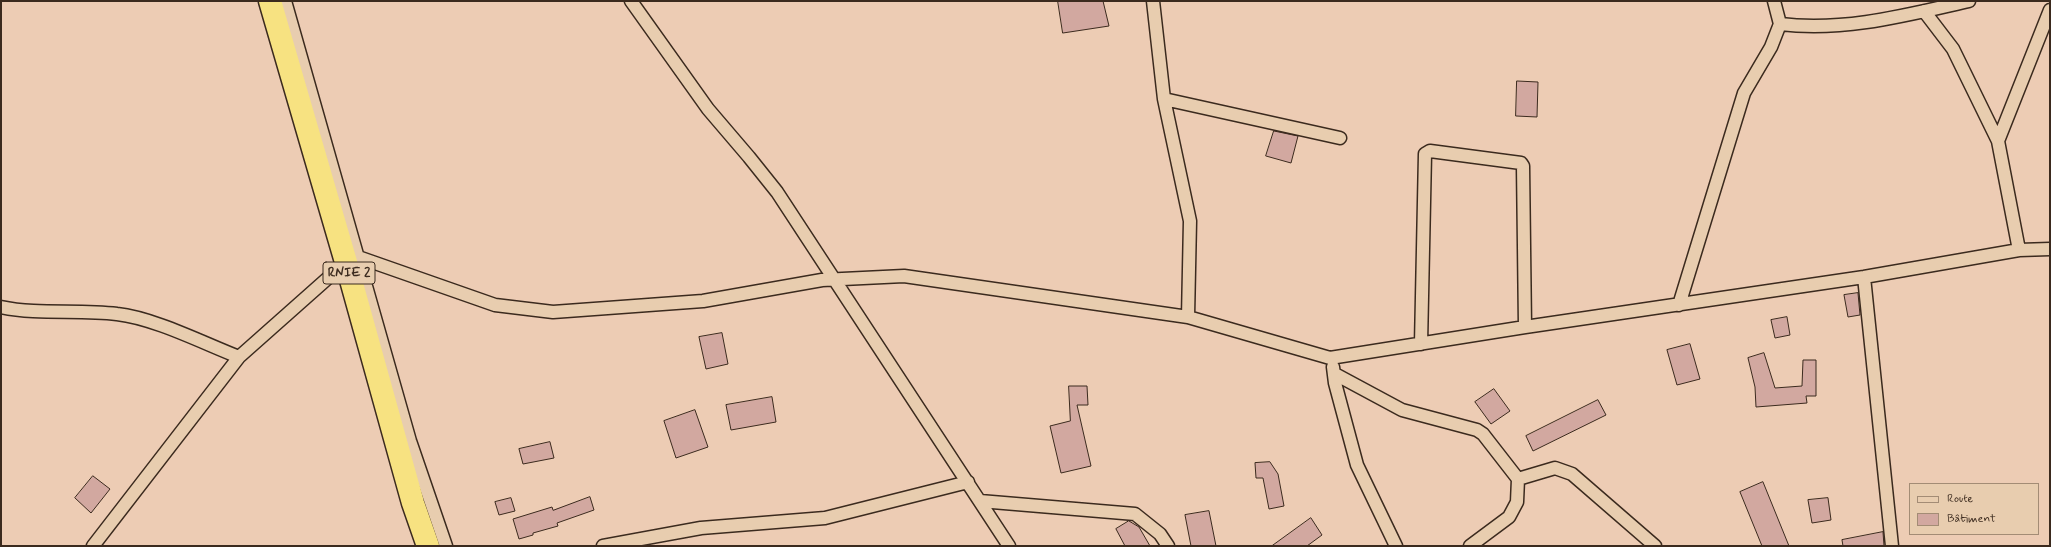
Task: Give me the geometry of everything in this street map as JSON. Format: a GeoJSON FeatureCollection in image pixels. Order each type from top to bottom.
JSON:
{"type":"FeatureCollection","features":[{"type":"Feature","properties":{"kind":"highway","name":"RNIE 2"},"geometry":{"type":"LineString","coordinates":[[270,1],[352,260],[411,496],[428,546]]}},
{"type":"Feature","properties":{"kind":"street"},"geometry":{"type":"LineString","coordinates":[[285,1],[352,260],[446,546]]}},
{"type":"Feature","properties":{"kind":"street"},"geometry":{"type":"LineString","coordinates":[[631,1],[708,109],[750,157],[777,192],[1009,546]]}},
{"type":"Feature","properties":{"kind":"street"},"geometry":{"type":"LineString","coordinates":[[1153,1],[1164,99],[1190,220],[1188,317]]}},
{"type":"Feature","properties":{"kind":"street"},"geometry":{"type":"LineString","coordinates":[[1679,305],[1744,93],[1771,47],[1780,24],[1774,1]]}},
{"type":"Feature","properties":{"kind":"street"},"geometry":{"type":"LineString","coordinates":[[1780,24],[1800,26],[1856,24],[1969,1]]}},
{"type":"Feature","properties":{"kind":"street"},"geometry":{"type":"LineString","coordinates":[[1998,141],[2050,10]]}},
{"type":"Feature","properties":{"kind":"street"},"geometry":{"type":"LineString","coordinates":[[1924,11],[1953,49],[1998,141],[2018,250]]}},
{"type":"Feature","properties":{"kind":"street"},"geometry":{"type":"LineString","coordinates":[[1164,99],[1340,138]]}},
{"type":"Feature","properties":{"kind":"street"},"geometry":{"type":"LineString","coordinates":[[1421,344],[1425,154],[1430,151],[1521,163],[1523,166],[1525,327]]}},
{"type":"Feature","properties":{"kind":"street"},"geometry":{"type":"LineString","coordinates":[[352,260],[495,305],[553,312],[703,301],[822,280],[904,276],[1188,317],[1330,358],[1525,327],[1864,277],[2018,250],[2050,249]]}},
{"type":"Feature","properties":{"kind":"street"},"geometry":{"type":"LineString","coordinates":[[93,546],[239,357],[352,260]]}},
{"type":"Feature","properties":{"kind":"street"},"geometry":{"type":"LineString","coordinates":[[1864,277],[1892,546]]}},
{"type":"Feature","properties":{"kind":"street"},"geometry":{"type":"LineString","coordinates":[[1,307],[47,312],[118,314],[148,321],[239,357]]}},
{"type":"Feature","properties":{"kind":"street"},"geometry":{"type":"LineString","coordinates":[[1330,358],[1357,465],[1396,546]]}},
{"type":"Feature","properties":{"kind":"street"},"geometry":{"type":"LineString","coordinates":[[1335,374],[1402,410],[1477,430],[1483,434],[1518,479],[1517,502],[1509,516],[1470,546]]}},
{"type":"Feature","properties":{"kind":"street"},"geometry":{"type":"LineString","coordinates":[[1518,479],[1555,468],[1572,474],[1655,546]]}},
{"type":"Feature","properties":{"kind":"street"},"geometry":{"type":"LineString","coordinates":[[603,546],[701,528],[825,518],[968,482]]}},
{"type":"Feature","properties":{"kind":"street"},"geometry":{"type":"LineString","coordinates":[[980,501],[1135,514],[1160,534],[1168,546]]}},
{"type":"Feature","properties":{"kind":"building"},"geometry":{"type":"Polygon","coordinates":[[[1058,1],[1103,1],[1109,26],[1063,33],[1058,1]]]}},
{"type":"Feature","properties":{"kind":"building"},"geometry":{"type":"Polygon","coordinates":[[[1517,81],[1538,82],[1537,117],[1516,116],[1517,81]]]}},
{"type":"Feature","properties":{"kind":"building"},"geometry":{"type":"Polygon","coordinates":[[[1274,131],[1298,136],[1291,163],[1266,156],[1274,131]]]}},
{"type":"Feature","properties":{"kind":"building"},"geometry":{"type":"Polygon","coordinates":[[[1858,293],[1860,315],[1848,317],[1844,295],[1858,293]]]}},
{"type":"Feature","properties":{"kind":"building"},"geometry":{"type":"Polygon","coordinates":[[[1787,317],[1790,335],[1775,338],[1771,320],[1787,317]]]}},
{"type":"Feature","properties":{"kind":"building"},"geometry":{"type":"Polygon","coordinates":[[[722,333],[728,364],[706,369],[699,337],[722,333]]]}},
{"type":"Feature","properties":{"kind":"building"},"geometry":{"type":"Polygon","coordinates":[[[1690,344],[1700,379],[1677,385],[1667,350],[1690,344]]]}},
{"type":"Feature","properties":{"kind":"building"},"geometry":{"type":"Polygon","coordinates":[[[1764,353],[1775,388],[1802,386],[1803,360],[1816,360],[1816,396],[1806,396],[1807,403],[1756,407],[1755,387],[1748,358],[1764,353]]]}},
{"type":"Feature","properties":{"kind":"building"},"geometry":{"type":"Polygon","coordinates":[[[1069,386],[1087,386],[1088,405],[1077,405],[1091,466],[1061,473],[1050,426],[1070,421],[1069,386]]]}},
{"type":"Feature","properties":{"kind":"building"},"geometry":{"type":"Polygon","coordinates":[[[1494,389],[1510,411],[1491,424],[1475,402],[1494,389]]]}},
{"type":"Feature","properties":{"kind":"building"},"geometry":{"type":"Polygon","coordinates":[[[772,397],[776,422],[731,430],[726,405],[772,397]]]}},
{"type":"Feature","properties":{"kind":"building"},"geometry":{"type":"Polygon","coordinates":[[[1598,400],[1606,415],[1533,451],[1526,436],[1598,400]]]}},
{"type":"Feature","properties":{"kind":"building"},"geometry":{"type":"Polygon","coordinates":[[[695,410],[708,447],[676,458],[664,421],[695,410]]]}},
{"type":"Feature","properties":{"kind":"building"},"geometry":{"type":"Polygon","coordinates":[[[550,442],[554,458],[523,464],[519,449],[550,442]]]}},
{"type":"Feature","properties":{"kind":"building"},"geometry":{"type":"Polygon","coordinates":[[[1270,462],[1278,474],[1284,506],[1269,509],[1263,478],[1256,478],[1255,463],[1270,462]]]}},
{"type":"Feature","properties":{"kind":"building"},"geometry":{"type":"Polygon","coordinates":[[[93,476],[110,489],[91,513],[75,498],[93,476]]]}},
{"type":"Feature","properties":{"kind":"building"},"geometry":{"type":"Polygon","coordinates":[[[1763,482],[1789,546],[1762,546],[1740,492],[1763,482]]]}},
{"type":"Feature","properties":{"kind":"building"},"geometry":{"type":"Polygon","coordinates":[[[590,497],[594,510],[557,523],[558,526],[533,533],[533,535],[519,539],[513,519],[552,507],[553,510],[590,497]]]}},
{"type":"Feature","properties":{"kind":"building"},"geometry":{"type":"Polygon","coordinates":[[[511,498],[515,511],[499,515],[495,502],[511,498]]]}},
{"type":"Feature","properties":{"kind":"building"},"geometry":{"type":"Polygon","coordinates":[[[1828,498],[1831,520],[1812,523],[1808,500],[1828,498]]]}},
{"type":"Feature","properties":{"kind":"building"},"geometry":{"type":"Polygon","coordinates":[[[1209,511],[1216,546],[1191,546],[1185,515],[1209,511]]]}},
{"type":"Feature","properties":{"kind":"building"},"geometry":{"type":"Polygon","coordinates":[[[1311,518],[1322,535],[1307,546],[1272,546],[1311,518]]]}},
{"type":"Feature","properties":{"kind":"building"},"geometry":{"type":"Polygon","coordinates":[[[1129,521],[1139,527],[1150,546],[1125,546],[1116,529],[1129,521]]]}},
{"type":"Feature","properties":{"kind":"building"},"geometry":{"type":"Polygon","coordinates":[[[1883,532],[1884,546],[1843,546],[1842,540],[1883,532]]]}}]}
